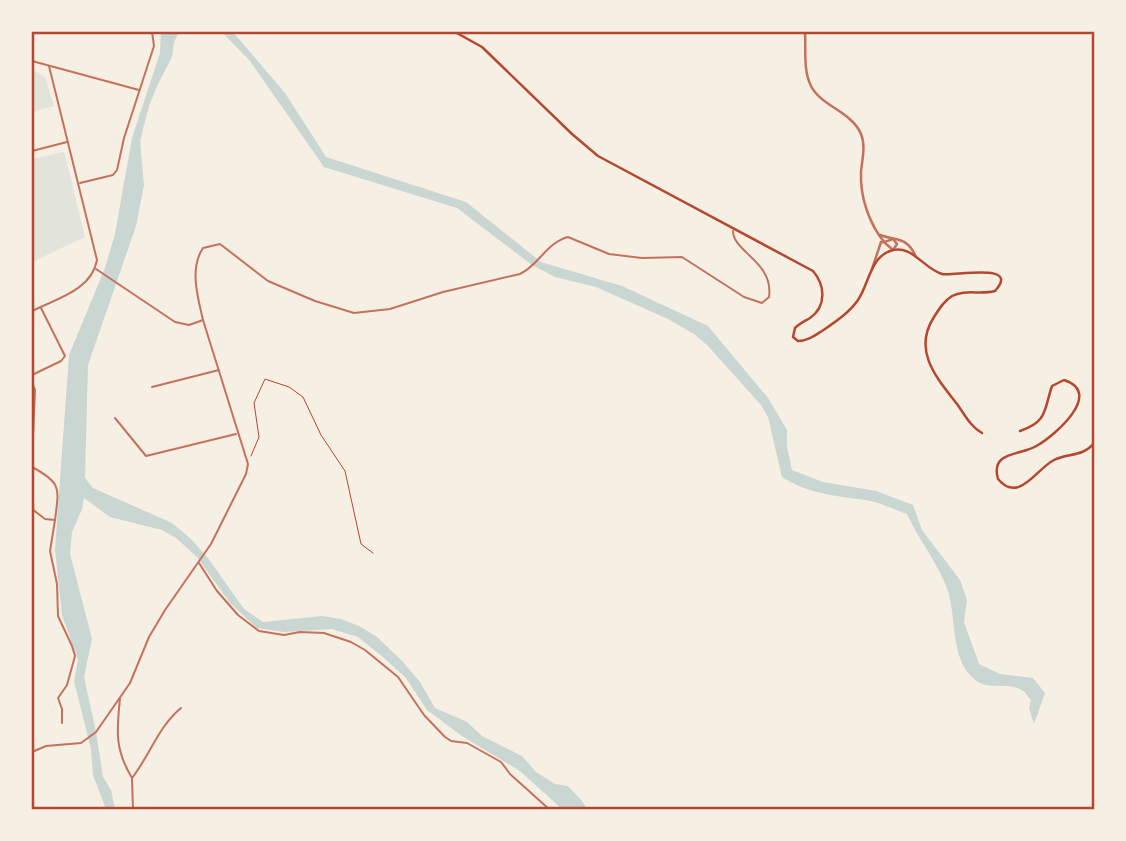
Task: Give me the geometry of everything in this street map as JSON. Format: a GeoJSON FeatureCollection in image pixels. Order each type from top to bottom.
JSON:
{"type":"FeatureCollection","features":[{"type":"Feature","properties":{"kind":"main road"},"geometry":{"type":"LineString","coordinates":[[455,32],[482,47],[598,156],[813,271],[821,284],[822,298],[813,316],[795,328],[793,337],[798,341],[810,338],[848,312],[858,300],[880,258],[893,250],[916,257],[944,275],[988,271],[999,278],[999,287],[995,292],[958,293],[947,300],[932,320],[925,338],[926,350],[938,381],[969,423],[982,433]]}},
{"type":"Feature","properties":{"kind":"main road"},"geometry":{"type":"LineString","coordinates":[[1020,431],[1038,422],[1046,410],[1052,386],[1064,380],[1074,385],[1077,391],[1072,417],[1041,444],[1001,460],[996,469],[998,479],[1008,487],[1023,486],[1054,460],[1080,454],[1094,443]]}},
{"type":"Feature","properties":{"kind":"street"},"geometry":{"type":"LineString","coordinates":[[79,183],[113,175],[117,170],[124,138],[154,46],[152,32]]}},
{"type":"Feature","properties":{"kind":"street"},"geometry":{"type":"LineString","coordinates":[[805,32],[809,83],[819,95],[853,122],[861,135],[862,193],[882,243],[893,250],[897,243],[891,238]]}},
{"type":"Feature","properties":{"kind":"street"},"geometry":{"type":"LineString","coordinates":[[32,61],[140,90]]}},
{"type":"Feature","properties":{"kind":"street"},"geometry":{"type":"LineString","coordinates":[[32,311],[79,288],[86,283],[95,268],[95,250],[49,66]]}},
{"type":"Feature","properties":{"kind":"street"},"geometry":{"type":"LineString","coordinates":[[32,151],[68,142]]}},
{"type":"Feature","properties":{"kind":"street"},"geometry":{"type":"LineString","coordinates":[[32,752],[47,746],[83,742],[96,732],[130,683],[149,638],[205,553],[240,488],[248,464],[203,320],[195,285],[197,262],[203,248],[220,244],[268,281],[315,301],[354,313],[390,309],[443,292],[520,274],[532,267],[553,244],[568,237],[608,254],[642,258],[675,256],[688,260],[744,297],[762,303],[769,297],[769,283],[754,258],[735,240],[733,231]]}},
{"type":"Feature","properties":{"kind":"street"},"geometry":{"type":"LineString","coordinates":[[878,234],[898,238],[912,248],[916,257]]}},
{"type":"Feature","properties":{"kind":"street"},"geometry":{"type":"LineString","coordinates":[[872,271],[882,243],[891,238]]}},
{"type":"Feature","properties":{"kind":"street"},"geometry":{"type":"LineString","coordinates":[[95,268],[175,322],[190,325],[203,320]]}},
{"type":"Feature","properties":{"kind":"street"},"geometry":{"type":"LineString","coordinates":[[32,375],[61,361],[65,356],[40,307]]}},
{"type":"Feature","properties":{"kind":"street"},"geometry":{"type":"LineString","coordinates":[[152,387],[220,370]]}},
{"type":"Feature","properties":{"kind":"street"},"geometry":{"type":"LineString","coordinates":[[32,383],[35,390],[32,459]]}},
{"type":"Feature","properties":{"kind":"street"},"geometry":{"type":"LineString","coordinates":[[116,418],[146,456],[237,433]]}},
{"type":"Feature","properties":{"kind":"street"},"geometry":{"type":"LineString","coordinates":[[32,467],[48,475],[59,492],[50,551],[57,584],[58,615],[75,656],[67,685],[58,698],[62,709],[62,723]]}},
{"type":"Feature","properties":{"kind":"street"},"geometry":{"type":"LineString","coordinates":[[32,509],[45,519],[55,520]]}},
{"type":"Feature","properties":{"kind":"street"},"geometry":{"type":"LineString","coordinates":[[199,562],[217,591],[238,615],[259,631],[284,635],[300,632],[324,633],[365,650],[398,677],[424,715],[445,737],[451,741],[467,743],[501,762],[510,774],[550,810]]}},
{"type":"Feature","properties":{"kind":"street"},"geometry":{"type":"LineString","coordinates":[[120,697],[116,724],[118,746],[132,778],[133,810]]}},
{"type":"Feature","properties":{"kind":"street"},"geometry":{"type":"LineString","coordinates":[[132,778],[145,761],[167,719],[181,708]]}},
{"type":"Feature","properties":{"kind":"path"},"geometry":{"type":"LineString","coordinates":[[248,464],[259,437],[254,403],[265,379],[277,381],[303,397],[321,435],[345,471],[361,544],[373,553]]}},
{"type":"Feature","properties":{"kind":"shaded area"},"geometry":{"type":"Polygon","coordinates":[[[161,32],[179,32],[174,42],[172,57],[149,106],[140,141],[144,185],[136,226],[88,365],[85,478],[93,488],[172,523],[208,558],[244,609],[263,622],[322,616],[341,619],[377,637],[420,682],[435,708],[467,722],[482,736],[522,756],[536,772],[555,784],[568,786],[587,809],[562,809],[520,771],[462,736],[427,710],[406,678],[358,637],[332,629],[284,632],[257,628],[230,603],[197,557],[176,538],[162,530],[110,517],[84,498],[72,532],[70,554],[92,639],[84,677],[103,777],[111,790],[115,809],[106,809],[93,775],[91,749],[74,681],[78,660],[62,615],[55,550],[69,355],[105,268],[115,234],[132,138],[160,53],[161,32]]]}},
{"type":"Feature","properties":{"kind":"shaded area"},"geometry":{"type":"Polygon","coordinates":[[[222,32],[233,32],[285,93],[326,157],[466,202],[541,262],[622,286],[708,326],[768,398],[787,430],[792,470],[823,482],[876,491],[913,505],[922,530],[960,580],[967,600],[964,622],[979,664],[1000,674],[1033,678],[1045,693],[1034,724],[1029,708],[1031,700],[1023,691],[1013,687],[982,684],[970,675],[964,666],[957,646],[948,591],[907,514],[871,501],[803,488],[782,477],[768,417],[761,405],[694,334],[668,319],[596,287],[555,277],[532,265],[457,208],[324,167],[250,61],[222,32]]]}},
{"type":"Feature","properties":{"kind":"shaded area"},"geometry":{"type":"Polygon","coordinates":[[[32,69],[45,77],[54,106],[32,112],[32,69]]]}},
{"type":"Feature","properties":{"kind":"shaded area"},"geometry":{"type":"Polygon","coordinates":[[[63,152],[85,237],[32,262],[32,159],[63,152]]]}}]}
